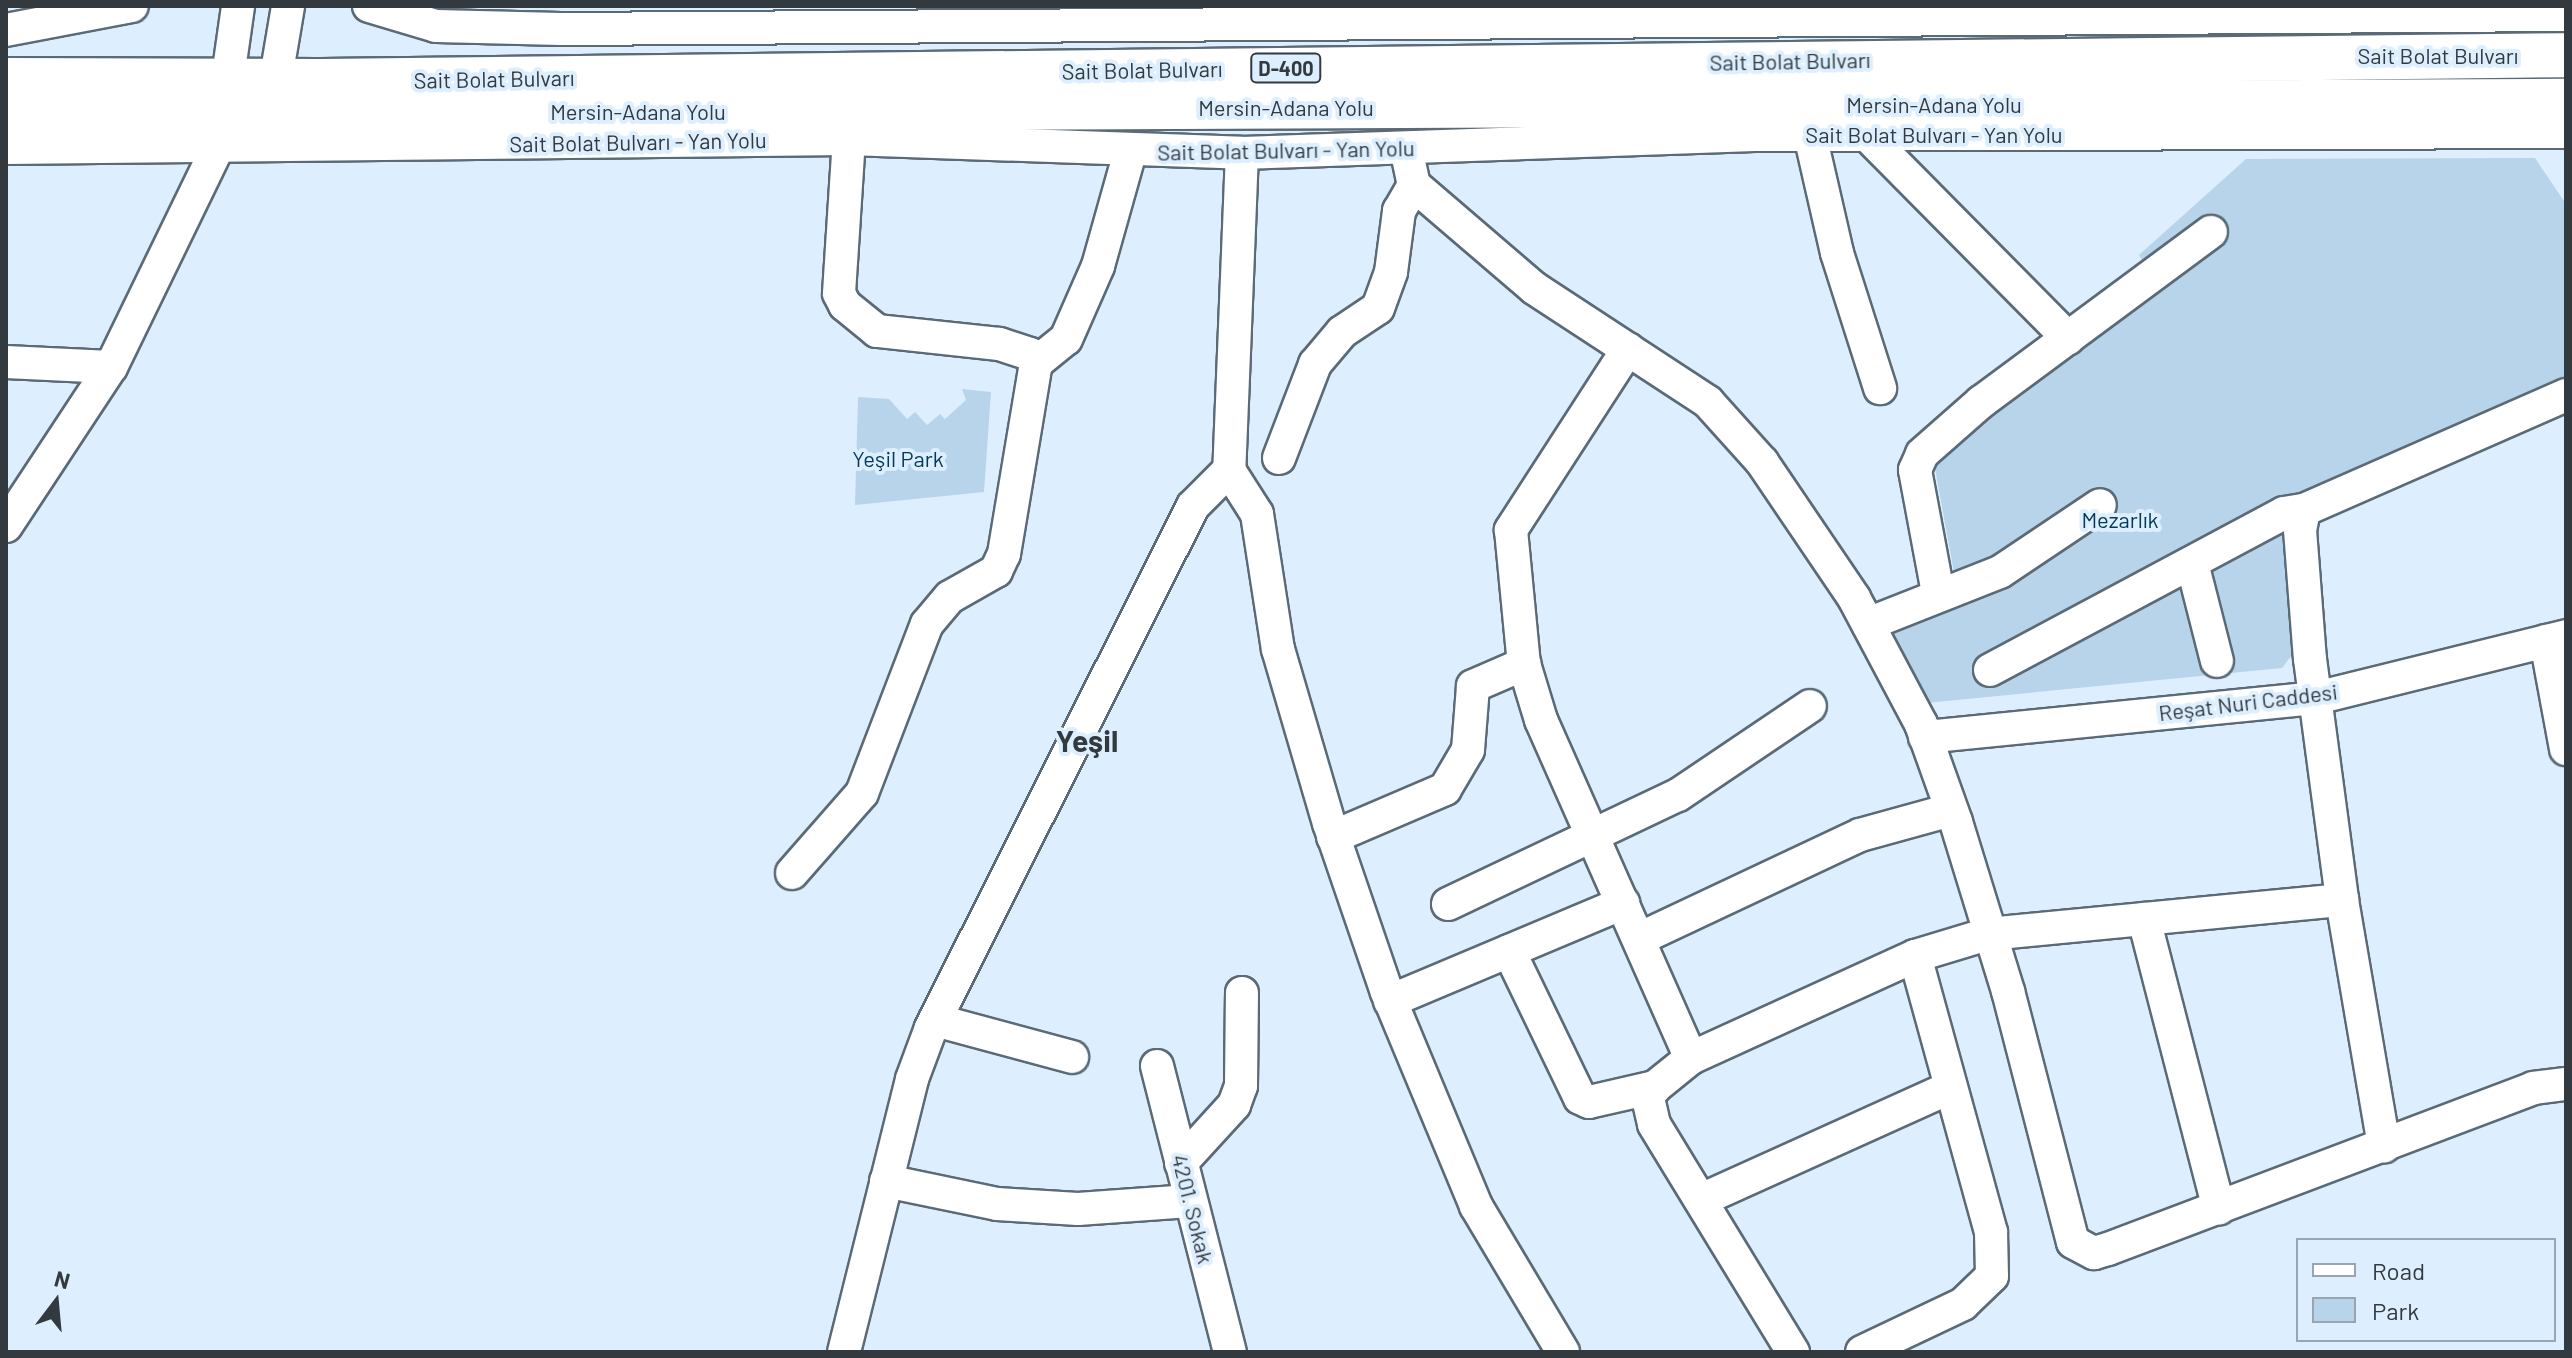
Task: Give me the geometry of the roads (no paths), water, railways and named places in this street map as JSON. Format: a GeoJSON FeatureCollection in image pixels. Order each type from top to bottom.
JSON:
{"type":"FeatureCollection","features":[{"type":"Feature","properties":{"kind":"highway","name":"Sait Bolat Bulvarı"},"geometry":{"type":"LineString","coordinates":[[270,113],[2038,28],[2514,55],[2566,55]]}},
{"type":"Feature","properties":{"kind":"highway","name":"D-400"},"geometry":{"type":"LineString","coordinates":[[6,80],[223,113]]}},
{"type":"Feature","properties":{"kind":"highway","name":"Mersin-Adana Yolu"},"geometry":{"type":"LineString","coordinates":[[6,112],[2560,120]]}},
{"type":"Feature","properties":{"kind":"street"},"geometry":{"type":"LineString","coordinates":[[24,22],[132,6]]}},
{"type":"Feature","properties":{"kind":"street"},"geometry":{"type":"LineString","coordinates":[[6,526],[111,367],[223,113],[238,6]]}},
{"type":"Feature","properties":{"kind":"street"},"geometry":{"type":"LineString","coordinates":[[270,113],[288,6]]}},
{"type":"Feature","properties":{"kind":"street"},"geometry":{"type":"LineString","coordinates":[[369,6],[436,26],[562,18],[1595,14],[2038,28],[2476,11],[2566,15]]}},
{"type":"Feature","properties":{"kind":"street"},"geometry":{"type":"LineString","coordinates":[[2476,11],[2514,55],[2560,120]]}},
{"type":"Feature","properties":{"kind":"street"},"geometry":{"type":"LineString","coordinates":[[6,148],[223,113]]}},
{"type":"Feature","properties":{"kind":"street","name":"Sait Bolat Bulvarı - Yan Yolu"},"geometry":{"type":"LineString","coordinates":[[270,113],[1130,152],[1242,153],[1810,135],[2560,120]]}},
{"type":"Feature","properties":{"kind":"street"},"geometry":{"type":"LineString","coordinates":[[1810,135],[1837,253],[1880,388]]}},
{"type":"Feature","properties":{"kind":"street"},"geometry":{"type":"LineString","coordinates":[[1867,135],[2068,338]]}},
{"type":"Feature","properties":{"kind":"street"},"geometry":{"type":"LineString","coordinates":[[849,139],[839,293],[845,305],[877,331],[999,344],[1030,354],[1036,363]]}},
{"type":"Feature","properties":{"kind":"street"},"geometry":{"type":"LineString","coordinates":[[1406,148],[1414,185],[1534,288],[1708,402],[1762,462],[1868,624],[1925,737],[1951,810],[2008,991],[2073,1242],[2094,1253],[2533,1088],[2566,1084]]}},
{"type":"Feature","properties":{"kind":"street"},"geometry":{"type":"LineString","coordinates":[[792,873],[862,793],[927,624],[950,597],[996,571],[1004,554],[1036,363],[1066,339],[1098,266],[1130,152]]}},
{"type":"Feature","properties":{"kind":"street"},"geometry":{"type":"LineString","coordinates":[[1242,153],[1229,470],[1257,514],[1278,649],[1333,837],[1390,1001],[1476,1206],[1563,1352]]}},
{"type":"Feature","properties":{"kind":"street"},"geometry":{"type":"LineString","coordinates":[[1279,458],[1315,364],[1342,332],[1378,308],[1391,272],[1399,211],[1414,185]]}},
{"type":"Feature","properties":{"kind":"street"},"geometry":{"type":"LineString","coordinates":[[1938,593],[1915,470],[1922,454],[2068,338],[2211,232]]}},
{"type":"Feature","properties":{"kind":"street"},"geometry":{"type":"LineString","coordinates":[[1628,349],[1514,521],[1524,664],[1541,720],[1691,1058]]}},
{"type":"Feature","properties":{"kind":"street"},"geometry":{"type":"LineString","coordinates":[[6,362],[111,367]]}},
{"type":"Feature","properties":{"kind":"street"},"geometry":{"type":"LineString","coordinates":[[1990,670],[2284,513],[2304,510],[2566,395]]}},
{"type":"Feature","properties":{"kind":"street"},"geometry":{"type":"LineString","coordinates":[[844,1352],[912,1079],[935,1020],[1193,506],[1229,470]]}},
{"type":"Feature","properties":{"kind":"street"},"geometry":{"type":"LineString","coordinates":[[1868,624],[1938,593],[2000,572],[2100,505]]}},
{"type":"Feature","properties":{"kind":"street"},"geometry":{"type":"LineString","coordinates":[[2304,510],[2300,530],[2316,698],[2342,900],[2384,1146]]}},
{"type":"Feature","properties":{"kind":"street"},"geometry":{"type":"LineString","coordinates":[[2192,563],[2217,661]]}},
{"type":"Feature","properties":{"kind":"street"},"geometry":{"type":"LineString","coordinates":[[2556,639],[2566,749]]}},
{"type":"Feature","properties":{"kind":"street","name":"Reşat Nuri Caddesi"},"geometry":{"type":"LineString","coordinates":[[1925,737],[2316,698],[2556,639]]}},
{"type":"Feature","properties":{"kind":"street"},"geometry":{"type":"LineString","coordinates":[[1333,837],[1445,789],[1468,750],[1473,686],[1524,664]]}},
{"type":"Feature","properties":{"kind":"street"},"geometry":{"type":"LineString","coordinates":[[1448,904],[1678,795],[1810,706]]}},
{"type":"Feature","properties":{"kind":"street"},"geometry":{"type":"LineString","coordinates":[[1639,939],[1860,835],[1951,810]]}},
{"type":"Feature","properties":{"kind":"street"},"geometry":{"type":"LineString","coordinates":[[1793,1352],[1654,1124],[1648,1097],[1655,1087],[1691,1058],[1915,956],[1988,934],[2342,900]]}},
{"type":"Feature","properties":{"kind":"street"},"geometry":{"type":"LineString","coordinates":[[1390,1001],[1623,903]]}},
{"type":"Feature","properties":{"kind":"street"},"geometry":{"type":"LineString","coordinates":[[2144,919],[2219,1208]]}},
{"type":"Feature","properties":{"kind":"street"},"geometry":{"type":"LineString","coordinates":[[1509,951],[1580,1098],[1589,1102],[1655,1087]]}},
{"type":"Feature","properties":{"kind":"street"},"geometry":{"type":"LineString","coordinates":[[1862,1352],[1963,1304],[1992,1276],[1991,1232],[1915,956]]}},
{"type":"Feature","properties":{"kind":"street"},"geometry":{"type":"LineString","coordinates":[[1181,1163],[1224,1117],[1241,1086],[1242,993]]}},
{"type":"Feature","properties":{"kind":"street"},"geometry":{"type":"LineString","coordinates":[[935,1020],[1072,1057]]}},
{"type":"Feature","properties":{"kind":"street","name":"4201. Sokak"},"geometry":{"type":"LineString","coordinates":[[1157,1066],[1230,1352]]}},
{"type":"Feature","properties":{"kind":"street"},"geometry":{"type":"LineString","coordinates":[[1701,1200],[1951,1087]]}},
{"type":"Feature","properties":{"kind":"street"},"geometry":{"type":"LineString","coordinates":[[886,1181],[997,1204],[1078,1209],[1190,1201]]}},
{"type":"Feature","properties":{"kind":"district","name":"Yeşil"},"geometry":{"type":"Point","coordinates":[1087,740]}},
{"type":"Feature","properties":{"kind":"park label","name":"Yeşil Park"},"geometry":{"type":"Point","coordinates":[898,459]}},
{"type":"Feature","properties":{"kind":"park label","name":"Mezarlık"},"geometry":{"type":"Point","coordinates":[2120,520]}}]}
